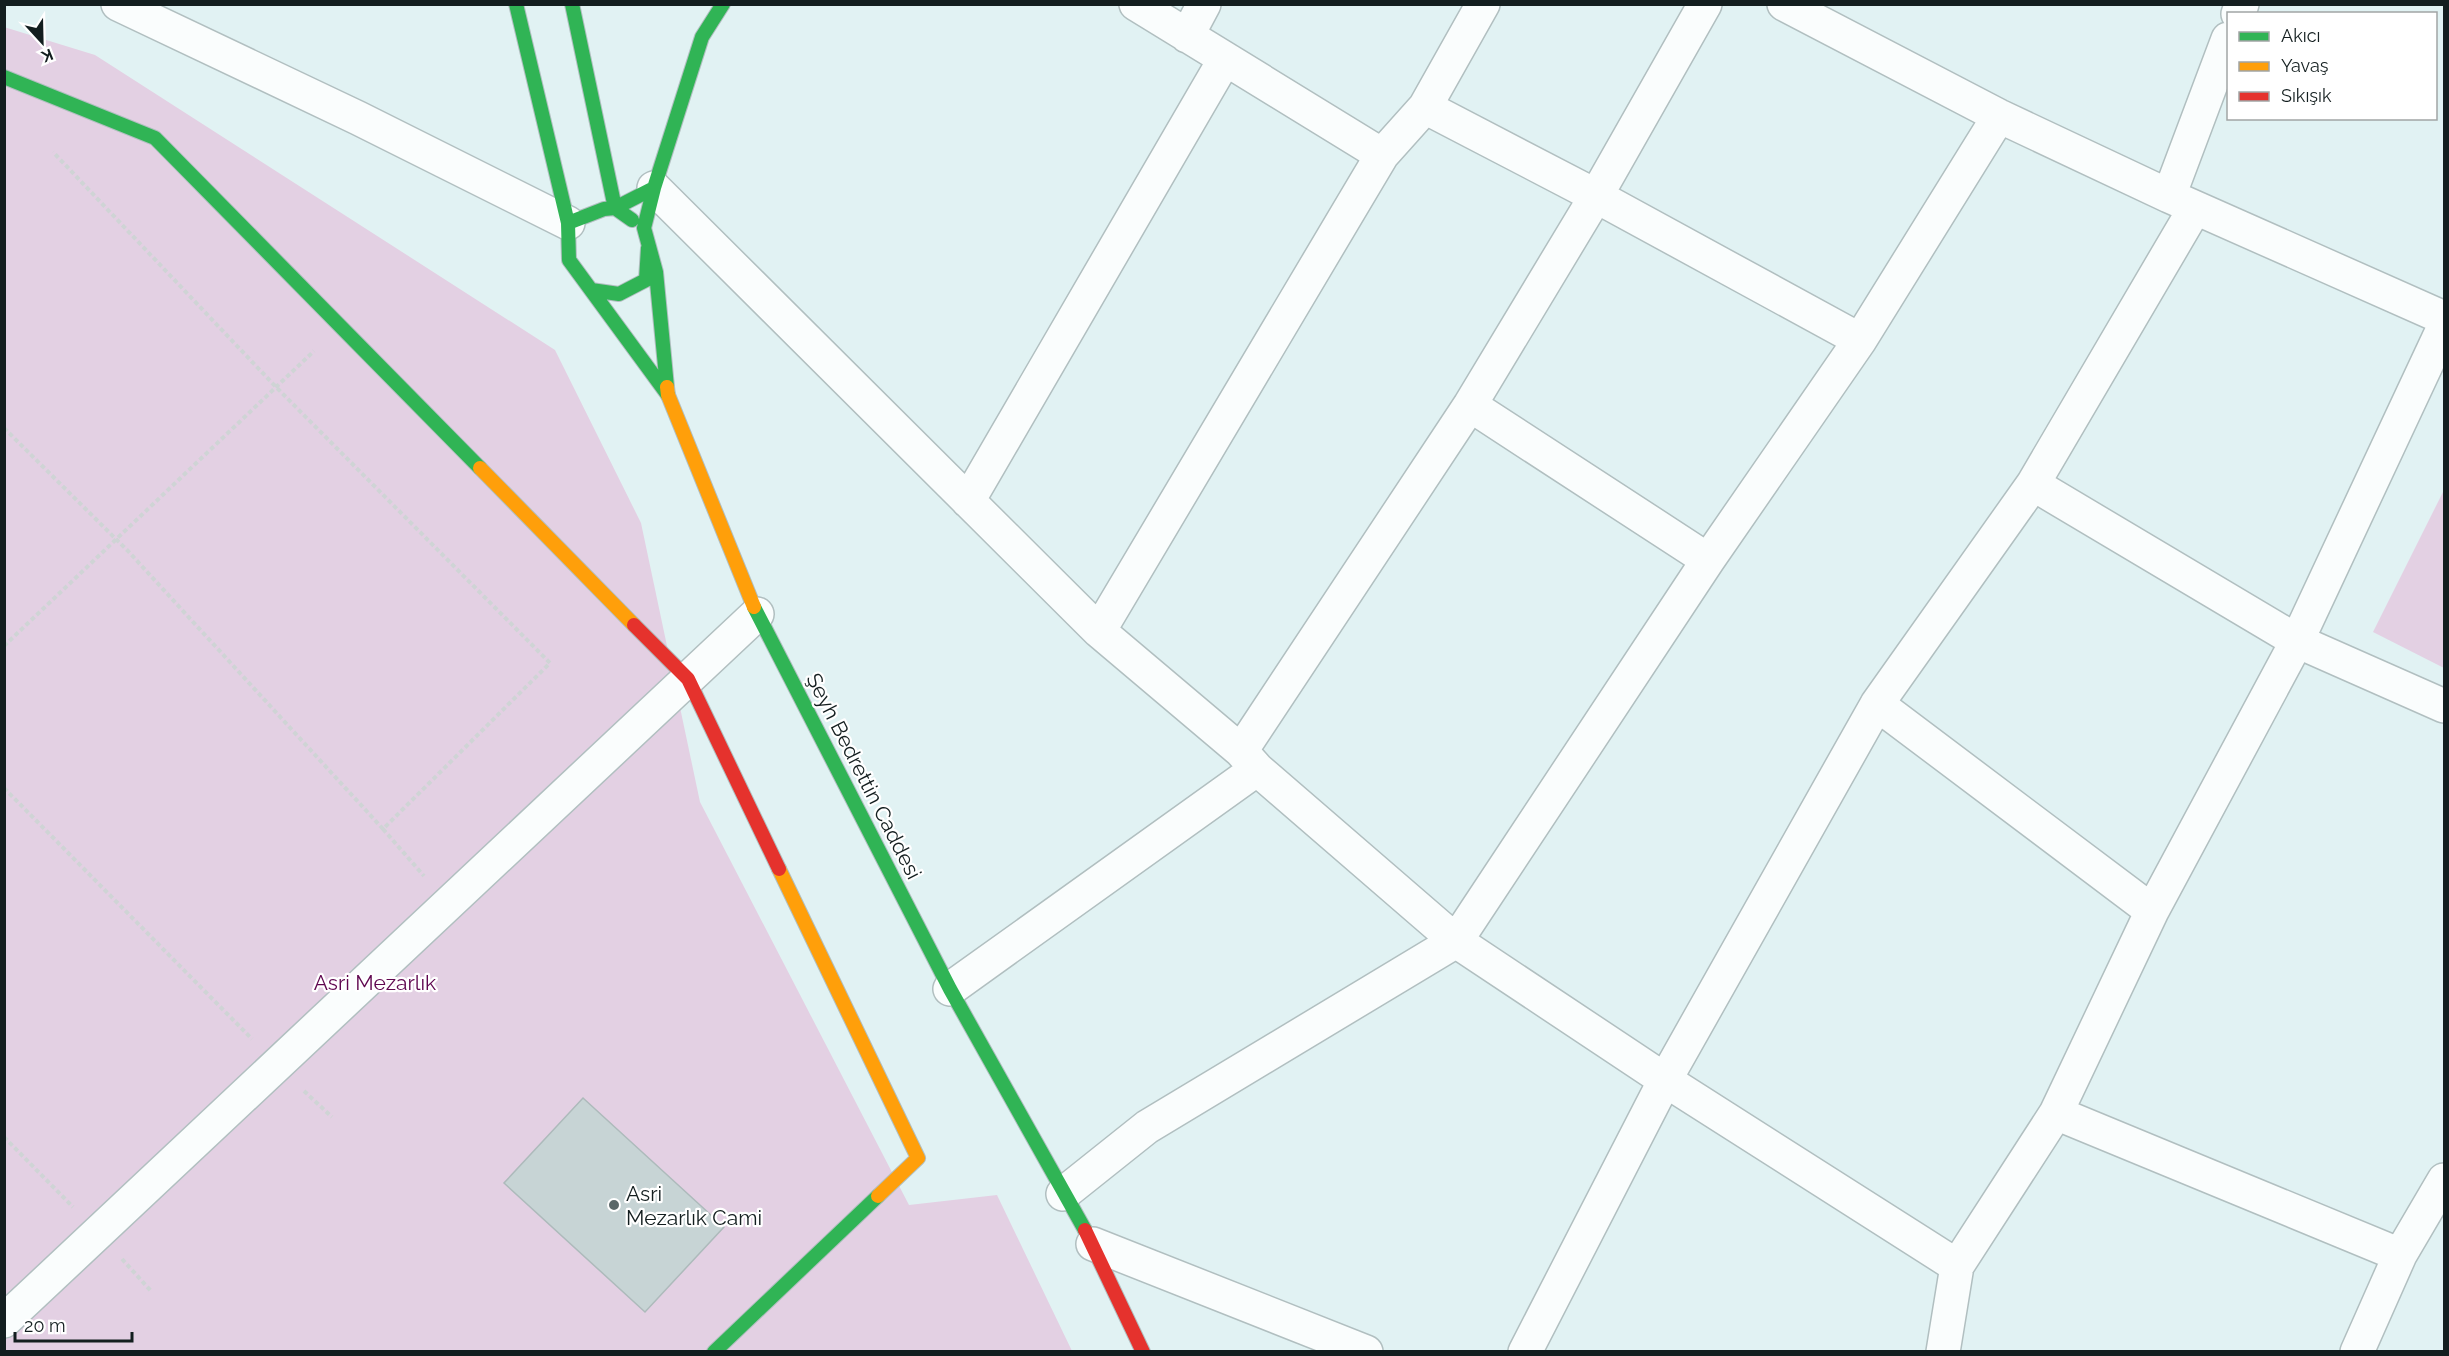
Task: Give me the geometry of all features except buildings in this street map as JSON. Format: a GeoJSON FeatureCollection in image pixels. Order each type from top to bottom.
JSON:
{"type":"FeatureCollection","features":[{"type":"Feature","properties":{"kind":"street"},"geometry":{"type":"LineString","coordinates":[[118,4],[357,118],[568,223],[604,208],[615,208],[654,188],[1099,631],[1455,941],[1665,1080],[1957,1266]]}},
{"type":"Feature","properties":{"kind":"street"},"geometry":{"type":"LineString","coordinates":[[516,4],[568,223],[569,260],[668,396]]}},
{"type":"Feature","properties":{"kind":"street"},"geometry":{"type":"LineString","coordinates":[[572,4],[615,208],[644,228]]}},
{"type":"Feature","properties":{"kind":"street","name":"Şeyh Bedrettin Caddesi"},"geometry":{"type":"LineString","coordinates":[[723,4],[702,37],[654,188],[644,228],[656,272],[668,396],[757,614],[950,988],[1063,1194],[1093,1244],[1143,1352]]}},
{"type":"Feature","properties":{"kind":"street"},"geometry":{"type":"LineString","coordinates":[[1136,4],[1382,155]]}},
{"type":"Feature","properties":{"kind":"street"},"geometry":{"type":"LineString","coordinates":[[1187,36],[1204,4]]}},
{"type":"Feature","properties":{"kind":"street"},"geometry":{"type":"LineString","coordinates":[[1099,631],[1382,155],[1425,107],[1483,4]]}},
{"type":"Feature","properties":{"kind":"street"},"geometry":{"type":"LineString","coordinates":[[950,988],[1249,760],[1470,405],[1596,196],[1705,4]]}},
{"type":"Feature","properties":{"kind":"street"},"geometry":{"type":"LineString","coordinates":[[1784,4],[1999,116],[2182,202],[2445,318]]}},
{"type":"Feature","properties":{"kind":"street"},"geometry":{"type":"LineString","coordinates":[[1526,1352],[1665,1080],[1877,704],[2033,484],[2182,202],[2227,46]]}},
{"type":"Feature","properties":{"kind":"street"},"geometry":{"type":"LineString","coordinates":[[968,501],[1225,59]]}},
{"type":"Feature","properties":{"kind":"street"},"geometry":{"type":"LineString","coordinates":[[7,81],[155,138],[688,679],[918,1158],[714,1352]]}},
{"type":"Feature","properties":{"kind":"street"},"geometry":{"type":"LineString","coordinates":[[1425,107],[1596,196],[1860,340]]}},
{"type":"Feature","properties":{"kind":"street"},"geometry":{"type":"LineString","coordinates":[[1063,1194],[1147,1127],[1455,941],[1708,560],[1860,340],[1999,116]]}},
{"type":"Feature","properties":{"kind":"street"},"geometry":{"type":"LineString","coordinates":[[591,291],[619,294],[646,280],[648,246]]}},
{"type":"Feature","properties":{"kind":"street"},"geometry":{"type":"LineString","coordinates":[[1942,1352],[1957,1266],[2056,1113],[2152,911],[2297,641],[2445,327]]}},
{"type":"Feature","properties":{"kind":"street"},"geometry":{"type":"LineString","coordinates":[[1470,405],[1708,560]]}},
{"type":"Feature","properties":{"kind":"street"},"geometry":{"type":"LineString","coordinates":[[2033,484],[2297,641],[2445,706]]}},
{"type":"Feature","properties":{"kind":"street"},"geometry":{"type":"LineString","coordinates":[[4,1321],[757,614]]}},
{"type":"Feature","properties":{"kind":"street"},"geometry":{"type":"LineString","coordinates":[[1877,704],[2152,911]]}},
{"type":"Feature","properties":{"kind":"street"},"geometry":{"type":"LineString","coordinates":[[2056,1113],[2400,1256]]}},
{"type":"Feature","properties":{"kind":"street"},"geometry":{"type":"LineString","coordinates":[[2356,1352],[2400,1256],[2445,1180]]}},
{"type":"Feature","properties":{"kind":"street"},"geometry":{"type":"LineString","coordinates":[[1093,1244],[1366,1352]]}},
{"type":"Feature","properties":{"kind":"path"},"geometry":{"type":"LineString","coordinates":[[53,152],[276,387],[550,663],[383,829]]}},
{"type":"Feature","properties":{"kind":"path"},"geometry":{"type":"LineString","coordinates":[[4,646],[340,326]]}},
{"type":"Feature","properties":{"kind":"path"},"geometry":{"type":"LineString","coordinates":[[4,428],[116,540],[383,829],[449,904]]}},
{"type":"Feature","properties":{"kind":"path"},"geometry":{"type":"LineString","coordinates":[[4,788],[277,1065],[332,1117]]}},
{"type":"Feature","properties":{"kind":"green space","name":"Asri Mezarlık"},"geometry":{"type":"Polygon","coordinates":[[[4,27],[95,55],[555,350],[641,523],[700,802],[909,1205],[997,1195],[1072,1351],[5,1351],[4,27]]]}},
{"type":"Feature","properties":{"kind":"green space"},"geometry":{"type":"Polygon","coordinates":[[[2444,490],[2444,668],[2373,632],[2444,490]]]}},
{"type":"Feature","properties":{"kind":"traffic: fast"},"geometry":{"type":"LineString","coordinates":[[516,4],[568,223]]}},
{"type":"Feature","properties":{"kind":"traffic: fast"},"geometry":{"type":"LineString","coordinates":[[572,4],[615,208],[654,188]]}},
{"type":"Feature","properties":{"kind":"traffic: fast"},"geometry":{"type":"LineString","coordinates":[[667,387],[656,272],[644,228],[654,188],[702,37],[723,4]]}},
{"type":"Feature","properties":{"kind":"traffic: fast"},"geometry":{"type":"LineString","coordinates":[[4,77],[155,138],[480,468]]}},
{"type":"Feature","properties":{"kind":"traffic: fast"},"geometry":{"type":"LineString","coordinates":[[632,220],[615,208],[604,209],[568,223],[569,260],[591,290],[619,294],[646,280],[648,248]]}},
{"type":"Feature","properties":{"kind":"traffic: fast"},"geometry":{"type":"LineString","coordinates":[[591,290],[668,395]]}},
{"type":"Feature","properties":{"kind":"traffic: fast"},"geometry":{"type":"LineString","coordinates":[[754,607],[950,989],[1085,1230]]}},
{"type":"Feature","properties":{"kind":"traffic: fast"},"geometry":{"type":"LineString","coordinates":[[714,1352],[878,1196]]}},
{"type":"Feature","properties":{"kind":"traffic: slow"},"geometry":{"type":"LineString","coordinates":[[667,387],[668,395],[754,607]]}},
{"type":"Feature","properties":{"kind":"traffic: slow"},"geometry":{"type":"LineString","coordinates":[[480,468],[634,625]]}},
{"type":"Feature","properties":{"kind":"traffic: slow"},"geometry":{"type":"LineString","coordinates":[[779,869],[918,1158],[878,1196]]}},
{"type":"Feature","properties":{"kind":"traffic: jam"},"geometry":{"type":"LineString","coordinates":[[634,625],[688,679],[779,869]]}},
{"type":"Feature","properties":{"kind":"traffic: jam"},"geometry":{"type":"LineString","coordinates":[[1085,1230],[1143,1352]]}},
{"type":"Feature","properties":{"kind":"place","name":"Asri Mezarlık Cami"},"geometry":{"type":"Point","coordinates":[614,1205]}}]}
